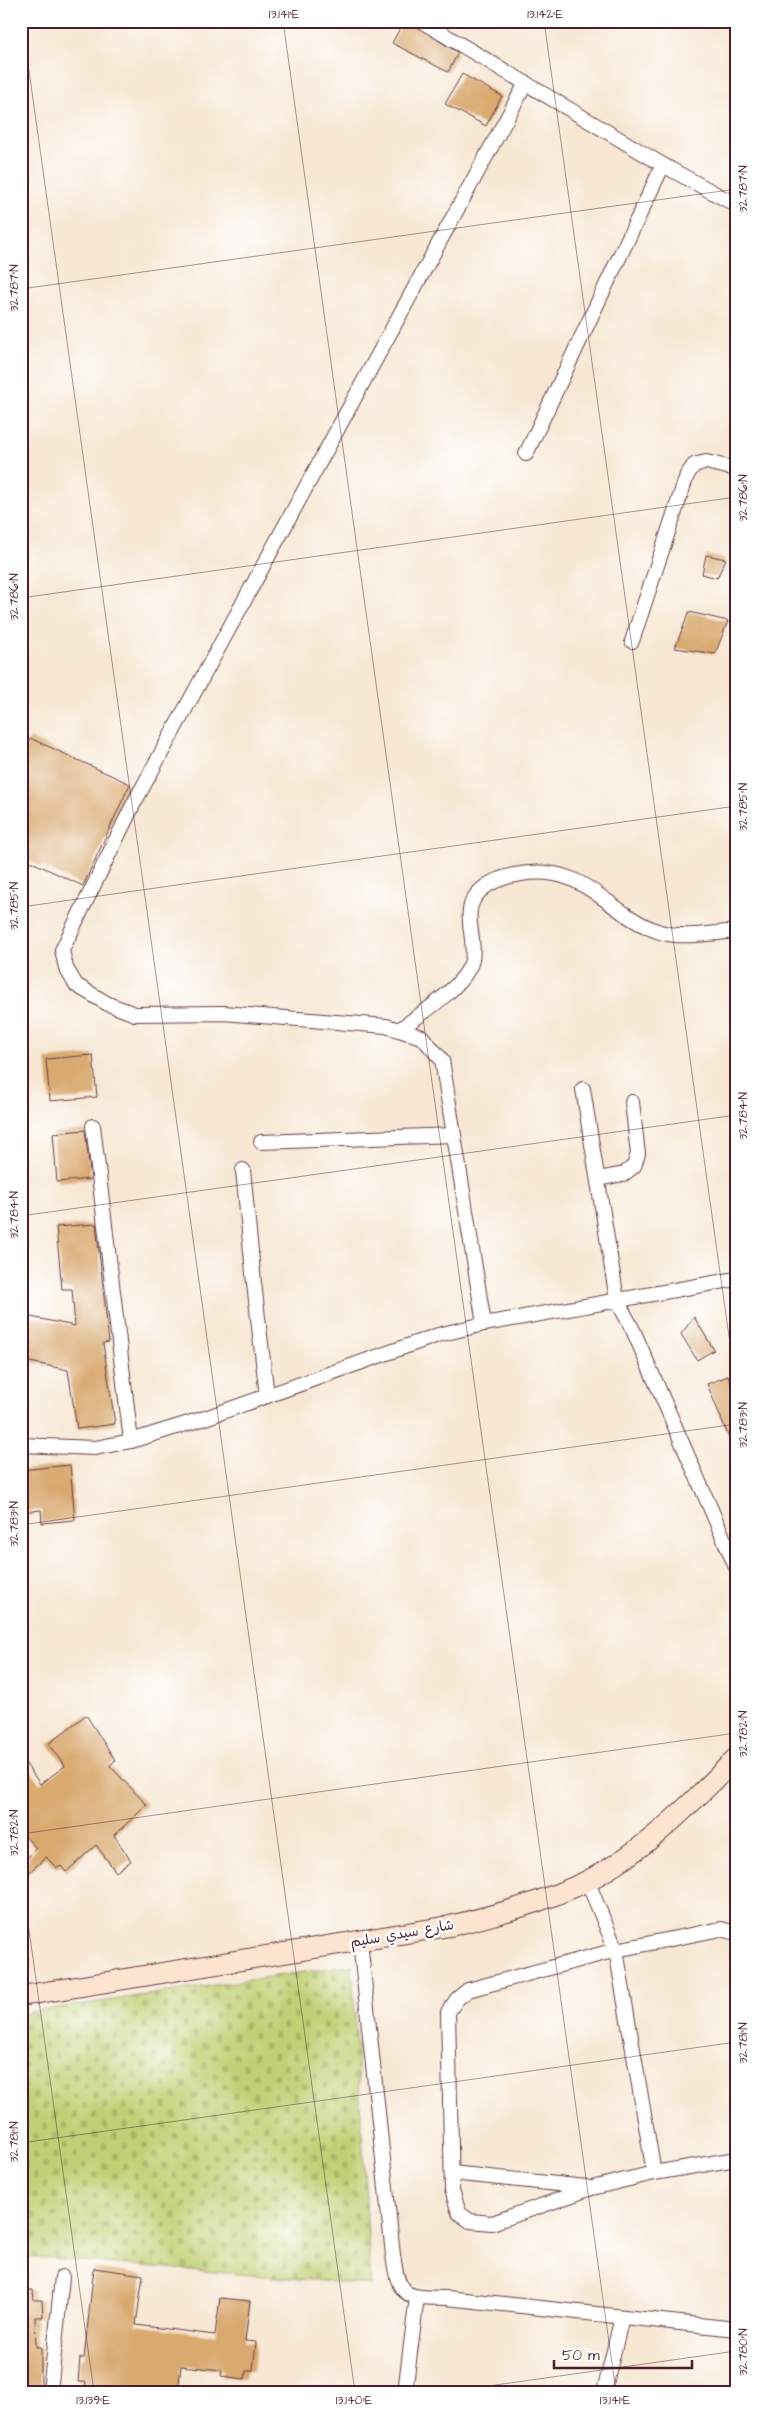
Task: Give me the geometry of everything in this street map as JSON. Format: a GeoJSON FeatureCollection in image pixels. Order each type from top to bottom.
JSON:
{"type":"FeatureCollection","features":[{"type":"Feature","properties":{"kind":"main road","name":"شارع سيدي سليم"},"geometry":{"type":"LineString","coordinates":[[21,1996],[360,1941],[494,1916],[587,1880],[633,1851],[694,1800],[736,1758]]}},
{"type":"Feature","properties":{"kind":"street"},"geometry":{"type":"LineString","coordinates":[[421,21],[663,165],[736,205]]}},
{"type":"Feature","properties":{"kind":"street"},"geometry":{"type":"LineString","coordinates":[[484,1324],[442,1060],[422,1038],[377,1025],[223,1013],[135,1014],[108,1004],[76,985],[66,968],[62,950],[133,804],[526,83]]}},
{"type":"Feature","properties":{"kind":"street"},"geometry":{"type":"LineString","coordinates":[[526,454],[663,165]]}},
{"type":"Feature","properties":{"kind":"street"},"geometry":{"type":"LineString","coordinates":[[632,641],[687,475],[694,465],[706,462],[736,468]]}},
{"type":"Feature","properties":{"kind":"street"},"geometry":{"type":"LineString","coordinates":[[399,1030],[460,982],[472,960],[470,906],[482,889],[504,877],[532,872],[565,876],[579,881],[632,920],[671,935],[736,932]]}},
{"type":"Feature","properties":{"kind":"street"},"geometry":{"type":"LineString","coordinates":[[583,1090],[617,1300],[633,1330],[736,1567]]}},
{"type":"Feature","properties":{"kind":"street"},"geometry":{"type":"LineString","coordinates":[[598,1179],[624,1174],[634,1166],[638,1154],[632,1102]]}},
{"type":"Feature","properties":{"kind":"street"},"geometry":{"type":"LineString","coordinates":[[93,1126],[132,1441]]}},
{"type":"Feature","properties":{"kind":"street"},"geometry":{"type":"LineString","coordinates":[[261,1142],[454,1135]]}},
{"type":"Feature","properties":{"kind":"street"},"geometry":{"type":"LineString","coordinates":[[244,1170],[267,1396]]}},
{"type":"Feature","properties":{"kind":"street"},"geometry":{"type":"LineString","coordinates":[[21,1446],[95,1448],[132,1441],[267,1396],[438,1335],[484,1324],[736,1279]]}},
{"type":"Feature","properties":{"kind":"street"},"geometry":{"type":"LineString","coordinates":[[587,1880],[616,1950],[654,2173]]}},
{"type":"Feature","properties":{"kind":"street"},"geometry":{"type":"LineString","coordinates":[[736,1933],[721,1929],[616,1950],[468,1990],[457,1999],[448,2012],[452,2190],[460,2213],[470,2221],[492,2223],[592,2188],[654,2173],[736,2159]]}},
{"type":"Feature","properties":{"kind":"street"},"geometry":{"type":"LineString","coordinates":[[360,1941],[397,2281],[402,2291],[417,2297],[447,2298],[736,2329]]}},
{"type":"Feature","properties":{"kind":"street"},"geometry":{"type":"LineString","coordinates":[[452,2173],[592,2188]]}},
{"type":"Feature","properties":{"kind":"street"},"geometry":{"type":"LineString","coordinates":[[50,2392],[62,2277]]}},
{"type":"Feature","properties":{"kind":"street"},"geometry":{"type":"LineString","coordinates":[[405,2392],[417,2297]]}},
{"type":"Feature","properties":{"kind":"street"},"geometry":{"type":"LineString","coordinates":[[604,2392],[622,2317]]}},
{"type":"Feature","properties":{"kind":"green space"},"geometry":{"type":"Polygon","coordinates":[[[352,1965],[371,2285],[21,2256],[21,2015],[29,2012],[352,1965]]]}},
{"type":"Feature","properties":{"kind":"building"},"geometry":{"type":"Polygon","coordinates":[[[404,21],[413,24],[458,53],[448,72],[392,43],[404,21]]]}},
{"type":"Feature","properties":{"kind":"building"},"geometry":{"type":"Polygon","coordinates":[[[462,74],[502,96],[486,126],[445,104],[462,74]]]}},
{"type":"Feature","properties":{"kind":"building"},"geometry":{"type":"Polygon","coordinates":[[[706,555],[726,559],[717,578],[702,574],[706,555]]]}},
{"type":"Feature","properties":{"kind":"building"},"geometry":{"type":"Polygon","coordinates":[[[689,612],[728,621],[715,654],[675,648],[689,612]]]}},
{"type":"Feature","properties":{"kind":"building"},"geometry":{"type":"Polygon","coordinates":[[[30,738],[130,784],[83,886],[21,857],[21,757],[30,738]]]}},
{"type":"Feature","properties":{"kind":"building"},"geometry":{"type":"Polygon","coordinates":[[[93,1055],[97,1097],[50,1101],[46,1059],[93,1055]]]}},
{"type":"Feature","properties":{"kind":"building"},"geometry":{"type":"Polygon","coordinates":[[[85,1130],[91,1179],[57,1182],[53,1133],[85,1130]]]}},
{"type":"Feature","properties":{"kind":"building"},"geometry":{"type":"Polygon","coordinates":[[[96,1224],[109,1342],[103,1343],[115,1424],[77,1429],[68,1370],[21,1360],[21,1315],[75,1326],[72,1289],[62,1289],[56,1227],[96,1224]]]}},
{"type":"Feature","properties":{"kind":"building"},"geometry":{"type":"Polygon","coordinates":[[[694,1317],[714,1350],[697,1360],[681,1334],[694,1317]]]}},
{"type":"Feature","properties":{"kind":"building"},"geometry":{"type":"Polygon","coordinates":[[[728,1376],[736,1396],[735,1452],[707,1384],[728,1376]]]}},
{"type":"Feature","properties":{"kind":"building"},"geometry":{"type":"Polygon","coordinates":[[[70,1465],[75,1520],[42,1523],[41,1510],[24,1512],[21,1470],[70,1465]]]}},
{"type":"Feature","properties":{"kind":"building"},"geometry":{"type":"Polygon","coordinates":[[[86,1715],[115,1760],[110,1766],[147,1805],[114,1835],[131,1861],[116,1872],[96,1845],[66,1872],[61,1866],[57,1868],[46,1857],[23,1878],[21,1866],[36,1848],[21,1832],[21,1757],[40,1784],[65,1766],[48,1744],[86,1715]]]}},
{"type":"Feature","properties":{"kind":"building"},"geometry":{"type":"Polygon","coordinates":[[[94,2268],[143,2275],[136,2325],[215,2335],[220,2298],[250,2301],[245,2341],[256,2342],[253,2371],[246,2371],[245,2379],[221,2376],[222,2370],[181,2366],[178,2392],[138,2392],[118,2388],[117,2392],[85,2392],[86,2382],[78,2382],[80,2358],[84,2358],[94,2268]]]}},
{"type":"Feature","properties":{"kind":"building"},"geometry":{"type":"Polygon","coordinates":[[[21,2290],[33,2290],[34,2300],[42,2300],[43,2317],[35,2317],[36,2347],[41,2347],[41,2390],[21,2390],[21,2290]]]}}]}
